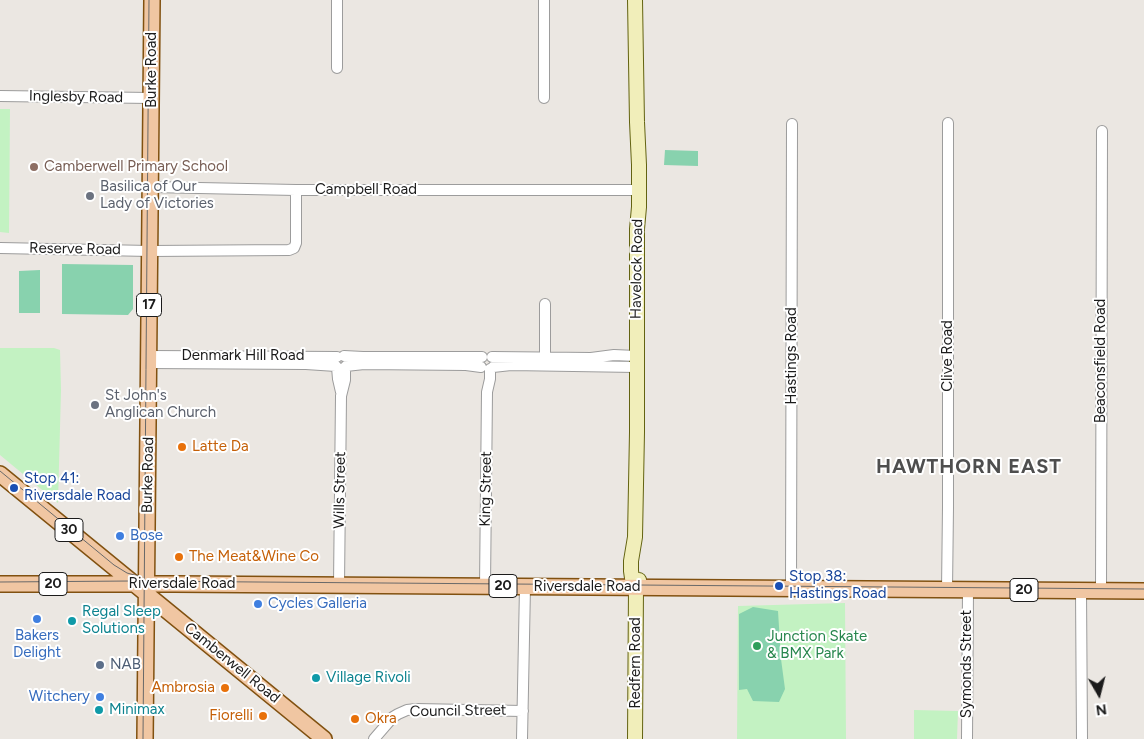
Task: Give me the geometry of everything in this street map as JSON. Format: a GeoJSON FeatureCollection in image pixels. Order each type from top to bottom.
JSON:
{"type":"FeatureCollection","features":[{"type":"Feature","properties":{"kind":"main road","name":"Burke Road"},"geometry":{"type":"LineString","coordinates":[[145,739],[142,587],[149,360],[152,0]]}},
{"type":"Feature","properties":{"kind":"main road","name":"Camberwell Road"},"geometry":{"type":"LineString","coordinates":[[0,474],[142,587],[324,739]]}},
{"type":"Feature","properties":{"kind":"main road","name":"Riversdale Road"},"geometry":{"type":"LineString","coordinates":[[0,584],[142,587],[339,585],[1144,591]]}},
{"type":"Feature","properties":{"kind":"street"},"geometry":{"type":"LineString","coordinates":[[337,0],[337,68]]}},
{"type":"Feature","properties":{"kind":"street"},"geometry":{"type":"LineString","coordinates":[[544,0],[544,98]]}},
{"type":"Feature","properties":{"kind":"street","name":"Havelock Road"},"geometry":{"type":"LineString","coordinates":[[636,0],[639,190],[637,229],[635,537],[639,558],[639,579],[636,587]]}},
{"type":"Feature","properties":{"kind":"street","name":"Inglesby Road"},"geometry":{"type":"LineString","coordinates":[[0,96],[152,98]]}},
{"type":"Feature","properties":{"kind":"street","name":"Clive Road"},"geometry":{"type":"LineString","coordinates":[[947,590],[948,123]]}},
{"type":"Feature","properties":{"kind":"street","name":"Hastings Road"},"geometry":{"type":"LineString","coordinates":[[790,588],[792,124]]}},
{"type":"Feature","properties":{"kind":"street","name":"Beaconsfield Road"},"geometry":{"type":"LineString","coordinates":[[1101,591],[1102,131]]}},
{"type":"Feature","properties":{"kind":"street"},"geometry":{"type":"LineString","coordinates":[[150,187],[296,190]]}},
{"type":"Feature","properties":{"kind":"street","name":"Campbell Road"},"geometry":{"type":"LineString","coordinates":[[150,251],[285,251],[292,249],[296,243],[296,190],[639,190]]}},
{"type":"Feature","properties":{"kind":"street","name":"Reserve Road"},"geometry":{"type":"LineString","coordinates":[[0,248],[150,251]]}},
{"type":"Feature","properties":{"kind":"street"},"geometry":{"type":"LineString","coordinates":[[545,304],[545,362]]}},
{"type":"Feature","properties":{"kind":"street","name":"Denmark Hill Road"},"geometry":{"type":"LineString","coordinates":[[149,360],[341,363],[363,357],[511,365],[545,362],[636,361]]}},
{"type":"Feature","properties":{"kind":"street","name":"Wills Street"},"geometry":{"type":"LineString","coordinates":[[339,585],[341,396],[345,380],[341,363]]}},
{"type":"Feature","properties":{"kind":"street","name":"King Street"},"geometry":{"type":"LineString","coordinates":[[485,586],[487,392],[490,379],[487,364]]}},
{"type":"Feature","properties":{"kind":"street"},"geometry":{"type":"LineString","coordinates":[[522,739],[525,587]]}},
{"type":"Feature","properties":{"kind":"street","name":"Redfern Road"},"geometry":{"type":"LineString","coordinates":[[635,739],[636,587]]}},
{"type":"Feature","properties":{"kind":"street","name":"Symonds Street"},"geometry":{"type":"LineString","coordinates":[[967,739],[968,590]]}},
{"type":"Feature","properties":{"kind":"street"},"geometry":{"type":"LineString","coordinates":[[1081,591],[1082,739]]}},
{"type":"Feature","properties":{"kind":"street","name":"Council Street"},"geometry":{"type":"LineString","coordinates":[[374,739],[393,717],[408,710],[523,711]]}},
{"type":"Feature","properties":{"kind":"green space"},"geometry":{"type":"Polygon","coordinates":[[[0,109],[10,109],[9,233],[0,232],[0,109]]]}},
{"type":"Feature","properties":{"kind":"green space"},"geometry":{"type":"Polygon","coordinates":[[[665,150],[698,151],[698,166],[664,165],[665,150]]]}},
{"type":"Feature","properties":{"kind":"green space"},"geometry":{"type":"Polygon","coordinates":[[[62,264],[133,265],[133,309],[128,315],[62,314],[62,264]]]}},
{"type":"Feature","properties":{"kind":"green space"},"geometry":{"type":"Polygon","coordinates":[[[40,270],[40,313],[19,313],[19,271],[40,270]]]}},
{"type":"Feature","properties":{"kind":"green space"},"geometry":{"type":"Polygon","coordinates":[[[0,348],[54,348],[60,350],[61,390],[58,503],[0,455],[0,348]]]}},
{"type":"Feature","properties":{"kind":"green space"},"geometry":{"type":"Polygon","coordinates":[[[845,603],[846,739],[737,739],[738,606],[845,603]]]}},
{"type":"Feature","properties":{"kind":"green space"},"geometry":{"type":"Polygon","coordinates":[[[753,607],[778,611],[785,689],[779,702],[753,701],[747,689],[739,690],[739,614],[753,607]]]}},
{"type":"Feature","properties":{"kind":"green space"},"geometry":{"type":"Polygon","coordinates":[[[914,710],[958,711],[957,739],[914,739],[914,710]]]}},
{"type":"Feature","properties":{"kind":"tram line"},"geometry":{"type":"LineString","coordinates":[[143,739],[149,0]]}},
{"type":"Feature","properties":{"kind":"tram line"},"geometry":{"type":"LineString","coordinates":[[0,471],[114,565],[127,573],[142,577]]}},
{"type":"Feature","properties":{"kind":"tram line"},"geometry":{"type":"LineString","coordinates":[[0,582],[131,581],[1144,589]]}},
{"type":"Feature","properties":{"kind":"place","name":"Camberwell Primary School"},"geometry":{"type":"Point","coordinates":[34,167]}},
{"type":"Feature","properties":{"kind":"place","name":"Basilica of Our Lady of Victories"},"geometry":{"type":"Point","coordinates":[90,196]}},
{"type":"Feature","properties":{"kind":"place","name":"St John's Anglican Church"},"geometry":{"type":"Point","coordinates":[95,405]}},
{"type":"Feature","properties":{"kind":"place","name":"Latte Da"},"geometry":{"type":"Point","coordinates":[182,447]}},
{"type":"Feature","properties":{"kind":"place","name":"Stop 41: Riversdale Road"},"geometry":{"type":"Point","coordinates":[14,488]}},
{"type":"Feature","properties":{"kind":"place","name":"Bose"},"geometry":{"type":"Point","coordinates":[120,536]}},
{"type":"Feature","properties":{"kind":"place","name":"The Meat&Wine Co"},"geometry":{"type":"Point","coordinates":[179,557]}},
{"type":"Feature","properties":{"kind":"place","name":"Stop 38: Hastings Road"},"geometry":{"type":"Point","coordinates":[779,586]}},
{"type":"Feature","properties":{"kind":"place","name":"Cycles Galleria"},"geometry":{"type":"Point","coordinates":[258,604]}},
{"type":"Feature","properties":{"kind":"place","name":"Bakers Delight"},"geometry":{"type":"Point","coordinates":[37,619]}},
{"type":"Feature","properties":{"kind":"place","name":"Regal Sleep Solutions"},"geometry":{"type":"Point","coordinates":[72,621]}},
{"type":"Feature","properties":{"kind":"place","name":"Junction Skate & BMX Park"},"geometry":{"type":"Point","coordinates":[757,646]}},
{"type":"Feature","properties":{"kind":"place","name":"NAB"},"geometry":{"type":"Point","coordinates":[100,665]}},
{"type":"Feature","properties":{"kind":"place","name":"Village Rivoli"},"geometry":{"type":"Point","coordinates":[316,678]}},
{"type":"Feature","properties":{"kind":"place","name":"Ambrosia"},"geometry":{"type":"Point","coordinates":[225,688]}},
{"type":"Feature","properties":{"kind":"place","name":"Witchery"},"geometry":{"type":"Point","coordinates":[100,697]}},
{"type":"Feature","properties":{"kind":"place","name":"Minimax"},"geometry":{"type":"Point","coordinates":[99,710]}},
{"type":"Feature","properties":{"kind":"place","name":"Fiorelli"},"geometry":{"type":"Point","coordinates":[263,716]}},
{"type":"Feature","properties":{"kind":"place","name":"Okra"},"geometry":{"type":"Point","coordinates":[355,719]}},
{"type":"Feature","properties":{"kind":"district","name":"HAWTHORN EAST"},"geometry":{"type":"Point","coordinates":[969,467]}}]}
